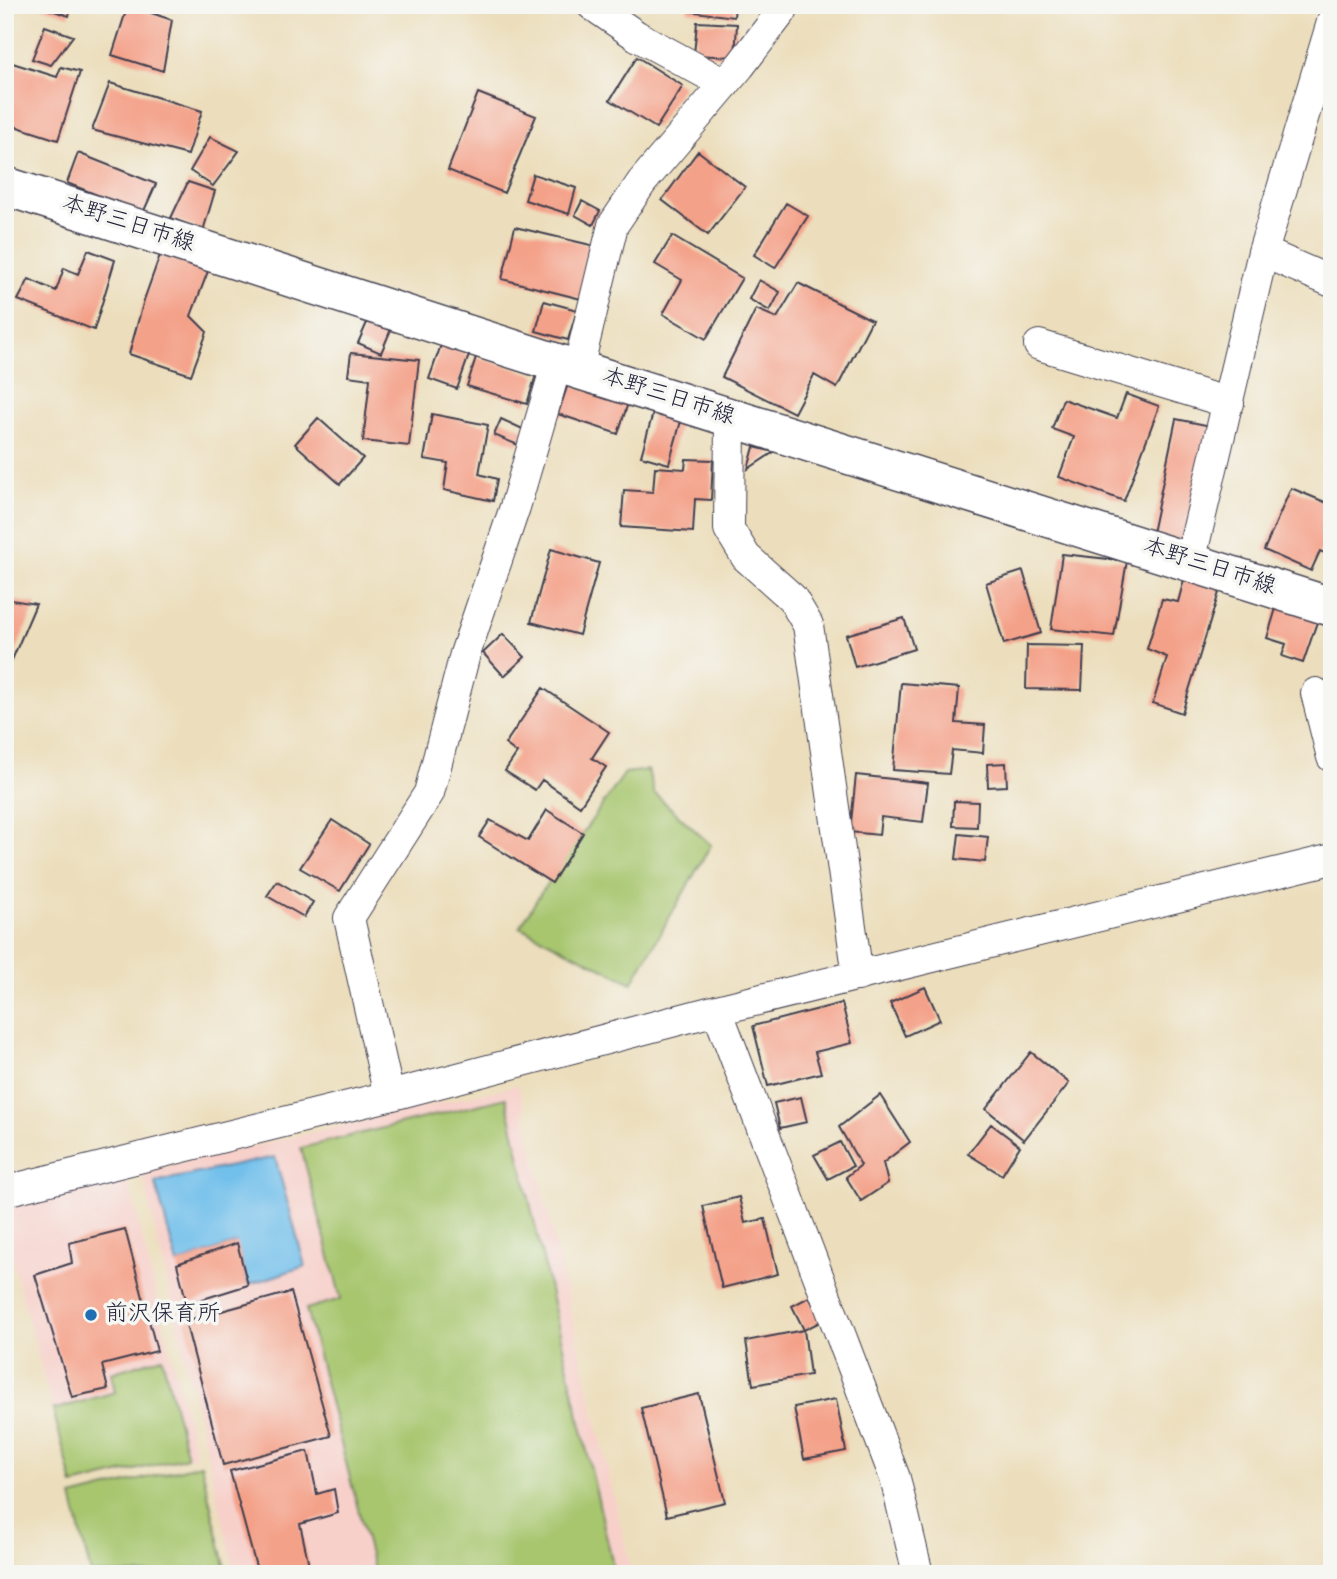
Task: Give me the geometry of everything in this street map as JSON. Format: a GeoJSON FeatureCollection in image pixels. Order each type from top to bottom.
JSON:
{"type":"FeatureCollection","features":[{"type":"Feature","properties":{"kind":"main road","name":"本野三日市線"},"geometry":{"type":"LineString","coordinates":[[5,186],[1332,607]]}},
{"type":"Feature","properties":{"kind":"street"},"geometry":{"type":"LineString","coordinates":[[592,5],[637,36],[725,84]]}},
{"type":"Feature","properties":{"kind":"street"},"geometry":{"type":"LineString","coordinates":[[389,1096],[349,918],[429,793],[465,654],[515,507],[568,366],[613,225],[642,181],[725,84],[784,5]]}},
{"type":"Feature","properties":{"kind":"street"},"geometry":{"type":"LineString","coordinates":[[1189,562],[1264,252],[1332,22]]}},
{"type":"Feature","properties":{"kind":"street"},"geometry":{"type":"LineString","coordinates":[[1264,252],[1332,282]]}},
{"type":"Feature","properties":{"kind":"street"},"geometry":{"type":"LineString","coordinates":[[1039,345],[1229,403]]}},
{"type":"Feature","properties":{"kind":"street"},"geometry":{"type":"LineString","coordinates":[[730,418],[729,529],[746,557],[792,598],[808,625],[858,976]]}},
{"type":"Feature","properties":{"kind":"street"},"geometry":{"type":"LineString","coordinates":[[1315,693],[1332,757]]}},
{"type":"Feature","properties":{"kind":"street"},"geometry":{"type":"LineString","coordinates":[[5,1191],[389,1096],[717,1010],[1332,859]]}},
{"type":"Feature","properties":{"kind":"street"},"geometry":{"type":"LineString","coordinates":[[717,1010],[895,1478],[918,1574]]}},
{"type":"Feature","properties":{"kind":"shaded area"},"geometry":{"type":"Polygon","coordinates":[[[518,1085],[632,1574],[235,1574],[142,1172],[518,1085]]]}},
{"type":"Feature","properties":{"kind":"shaded area"},"geometry":{"type":"Polygon","coordinates":[[[126,1173],[196,1456],[73,1485],[5,1232],[5,1205],[126,1173]]]}},
{"type":"Feature","properties":{"kind":"green space"},"geometry":{"type":"Polygon","coordinates":[[[648,770],[654,793],[711,845],[632,983],[520,927],[542,891],[625,773],[648,770]]]}},
{"type":"Feature","properties":{"kind":"green space"},"geometry":{"type":"Polygon","coordinates":[[[506,1098],[615,1574],[375,1574],[306,1309],[341,1299],[301,1148],[506,1098]]]}},
{"type":"Feature","properties":{"kind":"green space"},"geometry":{"type":"Polygon","coordinates":[[[162,1357],[187,1457],[73,1485],[53,1410],[115,1392],[111,1373],[162,1357]]]}},
{"type":"Feature","properties":{"kind":"green space"},"geometry":{"type":"Polygon","coordinates":[[[201,1464],[227,1574],[91,1574],[72,1497],[201,1464]]]}},
{"type":"Feature","properties":{"kind":"water"},"geometry":{"type":"Polygon","coordinates":[[[275,1157],[305,1266],[248,1285],[236,1243],[177,1264],[155,1182],[275,1157]]]}},
{"type":"Feature","properties":{"kind":"building"},"geometry":{"type":"Polygon","coordinates":[[[36,5],[72,5],[69,16],[36,5]]]}},
{"type":"Feature","properties":{"kind":"building"},"geometry":{"type":"Polygon","coordinates":[[[128,5],[172,20],[163,71],[112,55],[128,5]]]}},
{"type":"Feature","properties":{"kind":"building"},"geometry":{"type":"Polygon","coordinates":[[[688,5],[735,5],[734,17],[687,11],[688,5]]]}},
{"type":"Feature","properties":{"kind":"building"},"geometry":{"type":"Polygon","coordinates":[[[697,22],[737,24],[735,57],[694,55],[697,22]]]}},
{"type":"Feature","properties":{"kind":"building"},"geometry":{"type":"Polygon","coordinates":[[[45,26],[73,36],[51,65],[32,59],[45,26]]]}},
{"type":"Feature","properties":{"kind":"building"},"geometry":{"type":"Polygon","coordinates":[[[637,57],[683,86],[656,128],[610,100],[637,57]]]}},
{"type":"Feature","properties":{"kind":"building"},"geometry":{"type":"Polygon","coordinates":[[[6,61],[57,77],[61,67],[80,72],[58,140],[5,123],[6,61]]]}},
{"type":"Feature","properties":{"kind":"building"},"geometry":{"type":"Polygon","coordinates":[[[110,83],[202,111],[188,155],[92,130],[110,83]]]}},
{"type":"Feature","properties":{"kind":"building"},"geometry":{"type":"Polygon","coordinates":[[[478,93],[536,116],[504,193],[448,170],[478,93]]]}},
{"type":"Feature","properties":{"kind":"building"},"geometry":{"type":"Polygon","coordinates":[[[210,137],[239,151],[213,186],[190,171],[210,137]]]}},
{"type":"Feature","properties":{"kind":"building"},"geometry":{"type":"Polygon","coordinates":[[[698,151],[745,187],[708,235],[662,200],[698,151]]]}},
{"type":"Feature","properties":{"kind":"building"},"geometry":{"type":"Polygon","coordinates":[[[78,153],[156,184],[143,213],[67,183],[78,153]]]}},
{"type":"Feature","properties":{"kind":"building"},"geometry":{"type":"Polygon","coordinates":[[[533,174],[576,188],[569,214],[525,200],[533,174]]]}},
{"type":"Feature","properties":{"kind":"building"},"geometry":{"type":"Polygon","coordinates":[[[188,182],[215,191],[203,231],[171,218],[188,182]]]}},
{"type":"Feature","properties":{"kind":"building"},"geometry":{"type":"Polygon","coordinates":[[[582,201],[600,211],[593,225],[575,215],[582,201]]]}},
{"type":"Feature","properties":{"kind":"building"},"geometry":{"type":"Polygon","coordinates":[[[786,203],[808,216],[775,268],[754,255],[786,203]]]}},
{"type":"Feature","properties":{"kind":"building"},"geometry":{"type":"Polygon","coordinates":[[[515,227],[595,246],[581,299],[502,279],[515,227]]]}},
{"type":"Feature","properties":{"kind":"building"},"geometry":{"type":"Polygon","coordinates":[[[672,236],[742,278],[706,339],[663,314],[682,280],[655,264],[672,236]]]}},
{"type":"Feature","properties":{"kind":"building"},"geometry":{"type":"Polygon","coordinates":[[[88,250],[115,260],[94,330],[18,300],[29,279],[56,291],[64,268],[78,274],[88,250]]]}},
{"type":"Feature","properties":{"kind":"building"},"geometry":{"type":"Polygon","coordinates":[[[160,255],[208,271],[191,316],[207,332],[191,375],[129,354],[160,255]]]}},
{"type":"Feature","properties":{"kind":"building"},"geometry":{"type":"Polygon","coordinates":[[[759,280],[780,292],[770,311],[749,299],[759,280]]]}},
{"type":"Feature","properties":{"kind":"building"},"geometry":{"type":"Polygon","coordinates":[[[798,283],[872,320],[837,388],[814,375],[794,413],[722,377],[756,309],[777,318],[798,283]]]}},
{"type":"Feature","properties":{"kind":"building"},"geometry":{"type":"Polygon","coordinates":[[[544,301],[577,310],[568,340],[536,331],[544,301]]]}},
{"type":"Feature","properties":{"kind":"building"},"geometry":{"type":"Polygon","coordinates":[[[369,318],[392,327],[381,353],[358,343],[369,318]]]}},
{"type":"Feature","properties":{"kind":"building"},"geometry":{"type":"Polygon","coordinates":[[[441,345],[469,355],[457,389],[429,379],[441,345]]]}},
{"type":"Feature","properties":{"kind":"building"},"geometry":{"type":"Polygon","coordinates":[[[351,353],[419,360],[409,446],[363,441],[370,379],[348,376],[351,353]]]}},
{"type":"Feature","properties":{"kind":"building"},"geometry":{"type":"Polygon","coordinates":[[[476,357],[536,375],[527,404],[467,386],[476,357]]]}},
{"type":"Feature","properties":{"kind":"building"},"geometry":{"type":"Polygon","coordinates":[[[568,384],[628,403],[618,434],[558,414],[568,384]]]}},
{"type":"Feature","properties":{"kind":"building"},"geometry":{"type":"Polygon","coordinates":[[[1126,394],[1159,406],[1124,501],[1059,477],[1074,437],[1052,429],[1063,399],[1117,418],[1126,394]]]}},
{"type":"Feature","properties":{"kind":"building"},"geometry":{"type":"Polygon","coordinates":[[[653,413],[681,421],[669,464],[641,456],[653,413]]]}},
{"type":"Feature","properties":{"kind":"building"},"geometry":{"type":"Polygon","coordinates":[[[432,414],[488,425],[479,474],[497,479],[493,501],[444,490],[448,463],[424,459],[432,414]]]}},
{"type":"Feature","properties":{"kind":"building"},"geometry":{"type":"Polygon","coordinates":[[[318,418],[363,458],[340,484],[295,444],[318,418]]]}},
{"type":"Feature","properties":{"kind":"building"},"geometry":{"type":"Polygon","coordinates":[[[501,419],[525,430],[518,445],[494,435],[501,419]]]}},
{"type":"Feature","properties":{"kind":"building"},"geometry":{"type":"Polygon","coordinates":[[[1176,419],[1211,426],[1183,542],[1152,533],[1176,419]]]}},
{"type":"Feature","properties":{"kind":"building"},"geometry":{"type":"Polygon","coordinates":[[[754,447],[774,452],[748,469],[754,447]]]}},
{"type":"Feature","properties":{"kind":"building"},"geometry":{"type":"Polygon","coordinates":[[[686,459],[713,460],[711,500],[695,499],[693,532],[621,527],[624,490],[653,492],[655,467],[685,469],[686,459]]]}},
{"type":"Feature","properties":{"kind":"building"},"geometry":{"type":"Polygon","coordinates":[[[1291,488],[1332,505],[1332,556],[1320,551],[1311,571],[1264,550],[1291,488]]]}},
{"type":"Feature","properties":{"kind":"building"},"geometry":{"type":"Polygon","coordinates":[[[551,549],[599,563],[579,635],[531,622],[551,549]]]}},
{"type":"Feature","properties":{"kind":"building"},"geometry":{"type":"Polygon","coordinates":[[[1062,554],[1127,561],[1114,636],[1051,629],[1062,554]]]}},
{"type":"Feature","properties":{"kind":"building"},"geometry":{"type":"Polygon","coordinates":[[[1023,571],[1041,633],[1004,644],[986,583],[1023,571]]]}},
{"type":"Feature","properties":{"kind":"building"},"geometry":{"type":"Polygon","coordinates":[[[1185,576],[1221,586],[1182,713],[1153,703],[1167,657],[1147,649],[1162,599],[1178,602],[1185,576]]]}},
{"type":"Feature","properties":{"kind":"building"},"geometry":{"type":"Polygon","coordinates":[[[5,599],[36,604],[12,660],[5,657],[5,599]]]}},
{"type":"Feature","properties":{"kind":"building"},"geometry":{"type":"Polygon","coordinates":[[[1277,605],[1318,619],[1303,663],[1282,656],[1286,644],[1267,638],[1277,605]]]}},
{"type":"Feature","properties":{"kind":"building"},"geometry":{"type":"Polygon","coordinates":[[[904,618],[914,649],[855,667],[846,635],[904,618]]]}},
{"type":"Feature","properties":{"kind":"building"},"geometry":{"type":"Polygon","coordinates":[[[503,634],[525,657],[504,676],[483,653],[503,634]]]}},
{"type":"Feature","properties":{"kind":"building"},"geometry":{"type":"Polygon","coordinates":[[[1027,645],[1084,646],[1082,690],[1026,689],[1027,645]]]}},
{"type":"Feature","properties":{"kind":"building"},"geometry":{"type":"Polygon","coordinates":[[[901,683],[959,688],[956,723],[985,725],[983,753],[952,750],[949,774],[893,770],[901,683]]]}},
{"type":"Feature","properties":{"kind":"building"},"geometry":{"type":"Polygon","coordinates":[[[543,688],[609,732],[592,758],[606,767],[580,806],[542,780],[535,790],[505,771],[517,753],[505,744],[543,688]]]}},
{"type":"Feature","properties":{"kind":"building"},"geometry":{"type":"Polygon","coordinates":[[[1006,763],[1007,786],[988,787],[987,764],[1006,763]]]}},
{"type":"Feature","properties":{"kind":"building"},"geometry":{"type":"Polygon","coordinates":[[[856,775],[928,783],[923,822],[881,817],[879,835],[850,832],[856,775]]]}},
{"type":"Feature","properties":{"kind":"building"},"geometry":{"type":"Polygon","coordinates":[[[954,801],[978,802],[977,827],[953,826],[954,801]]]}},
{"type":"Feature","properties":{"kind":"building"},"geometry":{"type":"Polygon","coordinates":[[[547,810],[583,833],[552,883],[479,837],[490,820],[528,841],[547,810]]]}},
{"type":"Feature","properties":{"kind":"building"},"geometry":{"type":"Polygon","coordinates":[[[332,820],[369,844],[340,891],[300,868],[332,820]]]}},
{"type":"Feature","properties":{"kind":"building"},"geometry":{"type":"Polygon","coordinates":[[[959,834],[988,837],[985,862],[956,859],[959,834]]]}},
{"type":"Feature","properties":{"kind":"building"},"geometry":{"type":"Polygon","coordinates":[[[277,881],[313,902],[304,917],[267,896],[277,881]]]}},
{"type":"Feature","properties":{"kind":"building"},"geometry":{"type":"Polygon","coordinates":[[[925,987],[940,1020],[905,1036],[890,1003],[925,987]]]}},
{"type":"Feature","properties":{"kind":"building"},"geometry":{"type":"Polygon","coordinates":[[[842,1003],[852,1043],[815,1052],[821,1073],[768,1086],[753,1026],[842,1003]]]}},
{"type":"Feature","properties":{"kind":"building"},"geometry":{"type":"Polygon","coordinates":[[[1031,1052],[1069,1083],[1024,1140],[986,1109],[1031,1052]]]}},
{"type":"Feature","properties":{"kind":"building"},"geometry":{"type":"Polygon","coordinates":[[[880,1095],[910,1142],[883,1163],[888,1183],[861,1201],[846,1177],[861,1165],[839,1127],[880,1095]]]}},
{"type":"Feature","properties":{"kind":"building"},"geometry":{"type":"Polygon","coordinates":[[[801,1097],[807,1122],[780,1128],[774,1103],[801,1097]]]}},
{"type":"Feature","properties":{"kind":"building"},"geometry":{"type":"Polygon","coordinates":[[[991,1124],[1020,1146],[1002,1175],[968,1154],[991,1124]]]}},
{"type":"Feature","properties":{"kind":"building"},"geometry":{"type":"Polygon","coordinates":[[[840,1142],[853,1166],[828,1179],[814,1155],[840,1142]]]}},
{"type":"Feature","properties":{"kind":"building"},"geometry":{"type":"Polygon","coordinates":[[[739,1197],[745,1223],[765,1219],[778,1274],[722,1288],[703,1206],[739,1197]]]}},
{"type":"Feature","properties":{"kind":"building"},"geometry":{"type":"Polygon","coordinates":[[[125,1229],[157,1351],[102,1365],[108,1389],[72,1397],[35,1275],[72,1263],[69,1243],[125,1229]]]}},
{"type":"Feature","properties":{"kind":"building"},"geometry":{"type":"Polygon","coordinates":[[[237,1243],[248,1285],[187,1304],[177,1264],[237,1243]]]}},
{"type":"Feature","properties":{"kind":"building"},"geometry":{"type":"Polygon","coordinates":[[[291,1292],[331,1436],[223,1465],[185,1321],[291,1292]]]}},
{"type":"Feature","properties":{"kind":"building"},"geometry":{"type":"Polygon","coordinates":[[[809,1297],[822,1321],[804,1330],[792,1306],[809,1297]]]}},
{"type":"Feature","properties":{"kind":"building"},"geometry":{"type":"Polygon","coordinates":[[[804,1330],[810,1375],[753,1385],[746,1341],[804,1330]]]}},
{"type":"Feature","properties":{"kind":"building"},"geometry":{"type":"Polygon","coordinates":[[[699,1394],[725,1502],[667,1516],[641,1408],[699,1394]]]}},
{"type":"Feature","properties":{"kind":"building"},"geometry":{"type":"Polygon","coordinates":[[[836,1399],[846,1451],[804,1459],[794,1407],[836,1399]]]}},
{"type":"Feature","properties":{"kind":"building"},"geometry":{"type":"Polygon","coordinates":[[[308,1451],[317,1494],[334,1489],[338,1513],[300,1524],[311,1574],[258,1574],[230,1471],[308,1451]]]}},
{"type":"Feature","properties":{"kind":"place","name":"前沢保育所"},"geometry":{"type":"Point","coordinates":[91,1315]}}]}
